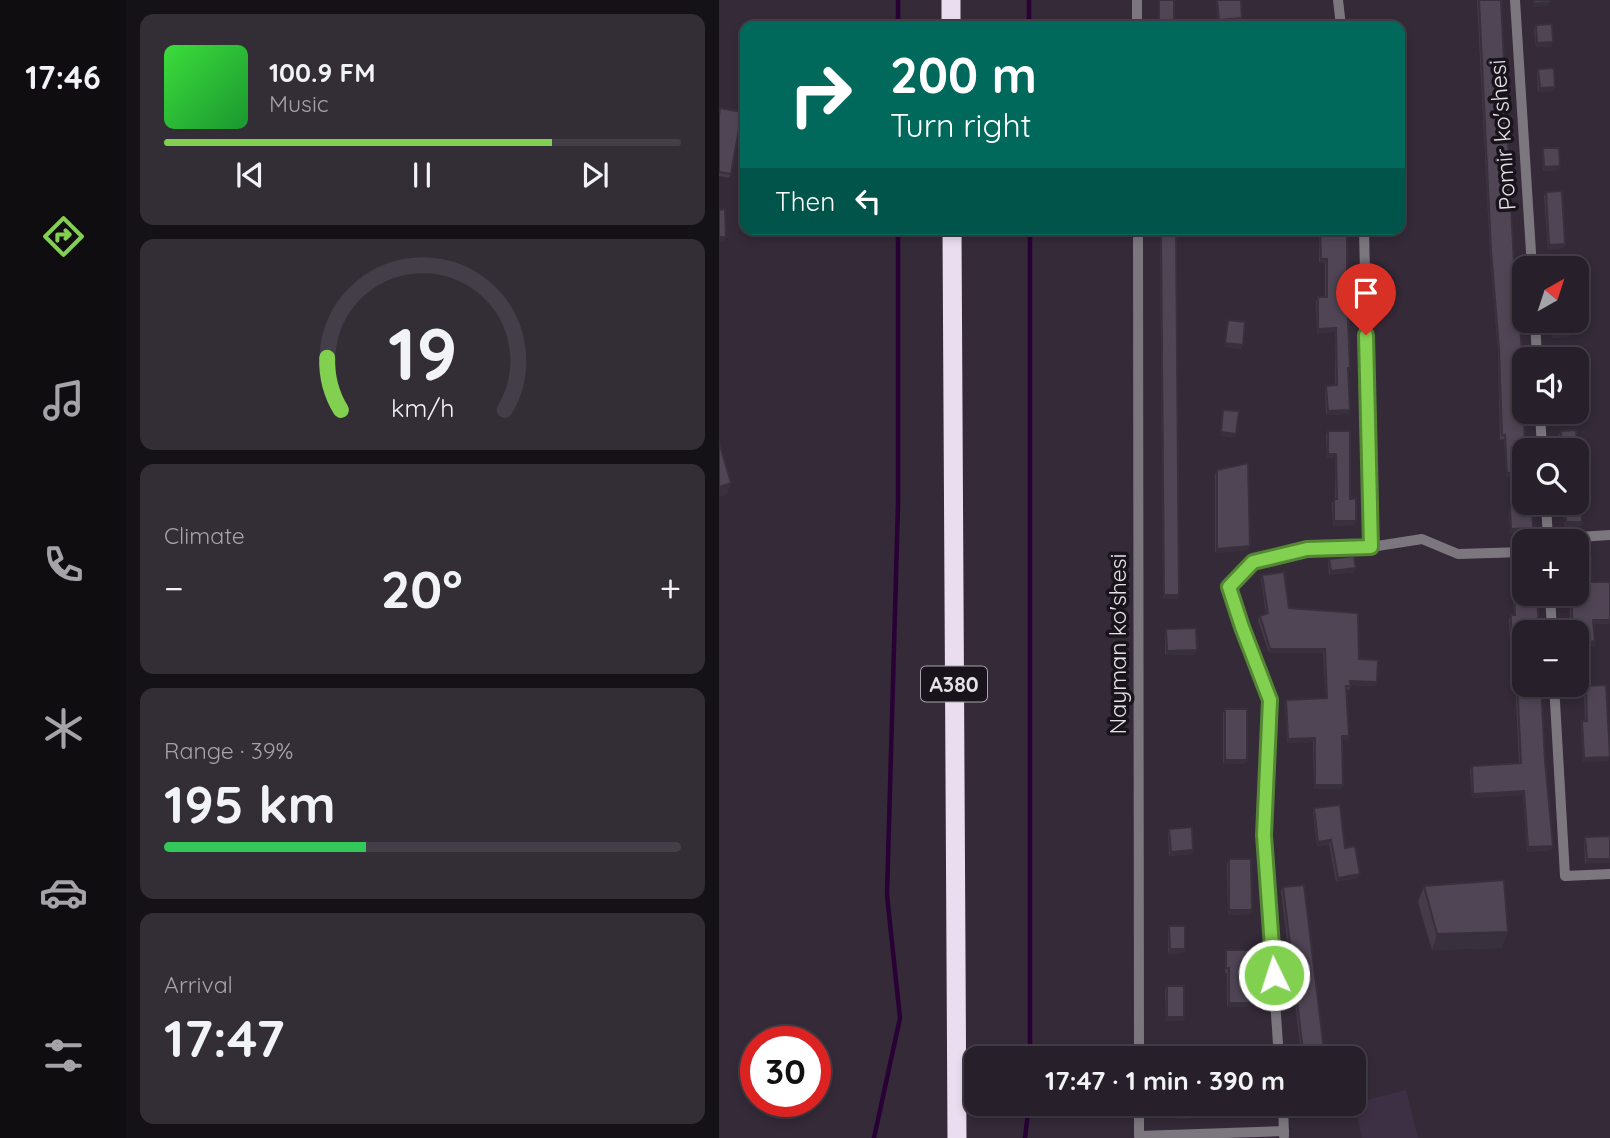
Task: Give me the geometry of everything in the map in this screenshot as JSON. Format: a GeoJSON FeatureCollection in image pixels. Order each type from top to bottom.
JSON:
{"type":"FeatureCollection","features":[{"type":"Feature","properties":{"kind":"highway"},"geometry":{"type":"LineString","coordinates":[[951,0],[951,21]]}},
{"type":"Feature","properties":{"kind":"highway","name":"A380"},"geometry":{"type":"LineString","coordinates":[[952,235],[957,1138]]}},
{"type":"Feature","properties":{"kind":"street"},"geometry":{"type":"LineString","coordinates":[[1137,0],[1137,21]]}},
{"type":"Feature","properties":{"kind":"street"},"geometry":{"type":"LineString","coordinates":[[1338,0],[1340,21]]}},
{"type":"Feature","properties":{"kind":"street","name":"Pomir ko'shesi"},"geometry":{"type":"LineString","coordinates":[[1515,0],[1531,256]]}},
{"type":"Feature","properties":{"kind":"street","name":"Nayman ko'shesi"},"geometry":{"type":"LineString","coordinates":[[1138,235],[1139,1046]]}},
{"type":"Feature","properties":{"kind":"street"},"geometry":{"type":"LineString","coordinates":[[1364,235],[1371,547]]}},
{"type":"Feature","properties":{"kind":"street"},"geometry":{"type":"LineString","coordinates":[[1589,537],[1610,535]]}},
{"type":"Feature","properties":{"kind":"street"},"geometry":{"type":"LineString","coordinates":[[1279,1046],[1264,835],[1270,700],[1229,587],[1253,562],[1307,549],[1371,547],[1423,539],[1457,554],[1512,552]]}},
{"type":"Feature","properties":{"kind":"street"},"geometry":{"type":"LineString","coordinates":[[1555,697],[1565,876],[1610,874]]}},
{"type":"Feature","properties":{"kind":"street"},"geometry":{"type":"LineString","coordinates":[[1139,1116],[1139,1136],[1284,1135],[1283,1116]]}},
{"type":"Feature","properties":{"kind":"shaded area"},"geometry":{"type":"Polygon","coordinates":[[[1406,1090],[1418,1138],[1362,1138],[1357,1116],[1366,1116],[1366,1100],[1406,1090]]]}},
{"type":"Feature","properties":{"kind":"building"},"geometry":{"type":"Polygon","coordinates":[[[1159,0],[1174,0],[1174,21],[1159,21],[1159,0]]]}},
{"type":"Feature","properties":{"kind":"building"},"geometry":{"type":"Polygon","coordinates":[[[1217,0],[1241,0],[1242,18],[1219,20],[1217,0]]]}},
{"type":"Feature","properties":{"kind":"building"},"geometry":{"type":"Polygon","coordinates":[[[1479,0],[1501,0],[1514,256],[1512,333],[1521,333],[1522,347],[1512,347],[1512,424],[1524,424],[1525,438],[1512,438],[1512,473],[1507,473],[1505,435],[1502,435],[1499,349],[1491,250],[1479,0]]]}},
{"type":"Feature","properties":{"kind":"building"},"geometry":{"type":"Polygon","coordinates":[[[1534,0],[1550,0],[1550,2],[1534,3],[1534,0]]]}},
{"type":"Feature","properties":{"kind":"building"},"geometry":{"type":"Polygon","coordinates":[[[1552,24],[1553,42],[1537,43],[1536,25],[1552,24]]]}},
{"type":"Feature","properties":{"kind":"building"},"geometry":{"type":"Polygon","coordinates":[[[1554,68],[1555,87],[1540,88],[1538,69],[1554,68]]]}},
{"type":"Feature","properties":{"kind":"building"},"geometry":{"type":"Polygon","coordinates":[[[720,108],[740,112],[731,174],[719,172],[720,108]]]}},
{"type":"Feature","properties":{"kind":"building"},"geometry":{"type":"Polygon","coordinates":[[[1543,148],[1559,148],[1560,166],[1544,167],[1543,148]]]}},
{"type":"Feature","properties":{"kind":"building"},"geometry":{"type":"Polygon","coordinates":[[[1562,191],[1565,244],[1549,245],[1546,192],[1562,191]]]}},
{"type":"Feature","properties":{"kind":"building"},"geometry":{"type":"Polygon","coordinates":[[[725,209],[726,237],[719,237],[719,210],[725,209]]]}},
{"type":"Feature","properties":{"kind":"building"},"geometry":{"type":"Polygon","coordinates":[[[1161,235],[1176,235],[1179,595],[1164,595],[1161,235]]]}},
{"type":"Feature","properties":{"kind":"building"},"geometry":{"type":"Polygon","coordinates":[[[1320,235],[1347,235],[1350,410],[1328,411],[1326,386],[1337,385],[1336,328],[1318,329],[1318,297],[1327,297],[1327,259],[1321,259],[1320,235]]]}},
{"type":"Feature","properties":{"kind":"building"},"geometry":{"type":"Polygon","coordinates":[[[1228,320],[1245,322],[1243,345],[1225,343],[1228,320]]]}},
{"type":"Feature","properties":{"kind":"building"},"geometry":{"type":"Polygon","coordinates":[[[1223,410],[1239,411],[1236,434],[1221,432],[1223,410]]]}},
{"type":"Feature","properties":{"kind":"building"},"geometry":{"type":"Polygon","coordinates":[[[1576,430],[1577,438],[1561,438],[1561,431],[1576,430]]]}},
{"type":"Feature","properties":{"kind":"building"},"geometry":{"type":"Polygon","coordinates":[[[1328,431],[1350,431],[1350,499],[1356,498],[1356,521],[1334,521],[1334,499],[1337,499],[1336,454],[1328,454],[1328,431]]]}},
{"type":"Feature","properties":{"kind":"building"},"geometry":{"type":"Polygon","coordinates":[[[719,442],[731,483],[719,487],[719,442]]]}},
{"type":"Feature","properties":{"kind":"building"},"geometry":{"type":"Polygon","coordinates":[[[1248,463],[1250,546],[1217,549],[1217,470],[1248,463]]]}},
{"type":"Feature","properties":{"kind":"building"},"geometry":{"type":"Polygon","coordinates":[[[1510,507],[1512,515],[1532,515],[1533,528],[1511,529],[1510,507]]]}},
{"type":"Feature","properties":{"kind":"building"},"geometry":{"type":"Polygon","coordinates":[[[1566,515],[1582,515],[1582,522],[1566,522],[1566,515]]]}},
{"type":"Feature","properties":{"kind":"building"},"geometry":{"type":"Polygon","coordinates":[[[1354,556],[1356,568],[1331,571],[1329,559],[1354,556]]]}},
{"type":"Feature","properties":{"kind":"building"},"geometry":{"type":"Polygon","coordinates":[[[1589,557],[1592,582],[1610,582],[1610,620],[1593,620],[1595,641],[1589,642],[1589,620],[1572,620],[1572,606],[1589,606],[1589,557]]]}},
{"type":"Feature","properties":{"kind":"building"},"geometry":{"type":"Polygon","coordinates":[[[1284,572],[1289,608],[1358,613],[1359,659],[1378,660],[1377,682],[1350,681],[1351,686],[1346,686],[1349,736],[1342,736],[1343,785],[1315,785],[1315,738],[1288,739],[1286,700],[1327,698],[1325,649],[1270,649],[1260,616],[1268,613],[1262,575],[1284,572]]]}},
{"type":"Feature","properties":{"kind":"building"},"geometry":{"type":"Polygon","coordinates":[[[1515,606],[1538,606],[1538,620],[1512,620],[1511,636],[1511,615],[1515,615],[1515,606]]]}},
{"type":"Feature","properties":{"kind":"building"},"geometry":{"type":"Polygon","coordinates":[[[1196,628],[1197,650],[1167,651],[1166,629],[1196,628]]]}},
{"type":"Feature","properties":{"kind":"building"},"geometry":{"type":"Polygon","coordinates":[[[1606,685],[1610,757],[1584,758],[1582,721],[1587,721],[1589,686],[1606,685]]]}},
{"type":"Feature","properties":{"kind":"building"},"geometry":{"type":"Polygon","coordinates":[[[1518,697],[1542,697],[1553,846],[1528,847],[1524,791],[1473,794],[1472,766],[1521,763],[1518,697]]]}},
{"type":"Feature","properties":{"kind":"building"},"geometry":{"type":"Polygon","coordinates":[[[1225,709],[1247,709],[1247,760],[1225,760],[1225,709]]]}},
{"type":"Feature","properties":{"kind":"building"},"geometry":{"type":"Polygon","coordinates":[[[1340,805],[1345,848],[1355,846],[1360,874],[1338,878],[1331,840],[1318,842],[1314,808],[1340,805]]]}},
{"type":"Feature","properties":{"kind":"building"},"geometry":{"type":"Polygon","coordinates":[[[1192,827],[1193,850],[1171,852],[1169,829],[1192,827]]]}},
{"type":"Feature","properties":{"kind":"building"},"geometry":{"type":"Polygon","coordinates":[[[1610,836],[1610,859],[1587,859],[1585,837],[1610,836]]]}},
{"type":"Feature","properties":{"kind":"building"},"geometry":{"type":"Polygon","coordinates":[[[1229,859],[1251,859],[1252,910],[1229,910],[1229,859]]]}},
{"type":"Feature","properties":{"kind":"building"},"geometry":{"type":"Polygon","coordinates":[[[1504,880],[1508,932],[1437,934],[1424,886],[1504,880]]]}},
{"type":"Feature","properties":{"kind":"building"},"geometry":{"type":"Polygon","coordinates":[[[1304,885],[1324,1046],[1302,1046],[1283,887],[1304,885]]]}},
{"type":"Feature","properties":{"kind":"building"},"geometry":{"type":"Polygon","coordinates":[[[1169,926],[1185,926],[1185,949],[1170,949],[1169,926]]]}},
{"type":"Feature","properties":{"kind":"building"},"geometry":{"type":"Polygon","coordinates":[[[1226,950],[1249,950],[1251,1003],[1229,1003],[1226,950]]]}},
{"type":"Feature","properties":{"kind":"building"},"geometry":{"type":"Polygon","coordinates":[[[1167,986],[1184,986],[1184,1017],[1167,1017],[1167,986]]]}},
{"type":"Feature","properties":{"kind":"waterway"},"geometry":{"type":"LineString","coordinates":[[898,0],[898,21]]}},
{"type":"Feature","properties":{"kind":"waterway"},"geometry":{"type":"LineString","coordinates":[[1029,0],[1029,21]]}},
{"type":"Feature","properties":{"kind":"waterway"},"geometry":{"type":"LineString","coordinates":[[874,1138],[900,1018],[887,895],[898,505],[898,235]]}},
{"type":"Feature","properties":{"kind":"waterway"},"geometry":{"type":"LineString","coordinates":[[1030,235],[1030,1046]]}},
{"type":"Feature","properties":{"kind":"waterway"},"geometry":{"type":"LineString","coordinates":[[1025,1138],[1028,1116]]}},
{"type":"Feature","properties":{"kind":"route"},"geometry":{"type":"LineString","coordinates":[[1274,975],[1264,835],[1270,700],[1229,587],[1253,562],[1307,549],[1371,547],[1366,335]]}}]}
